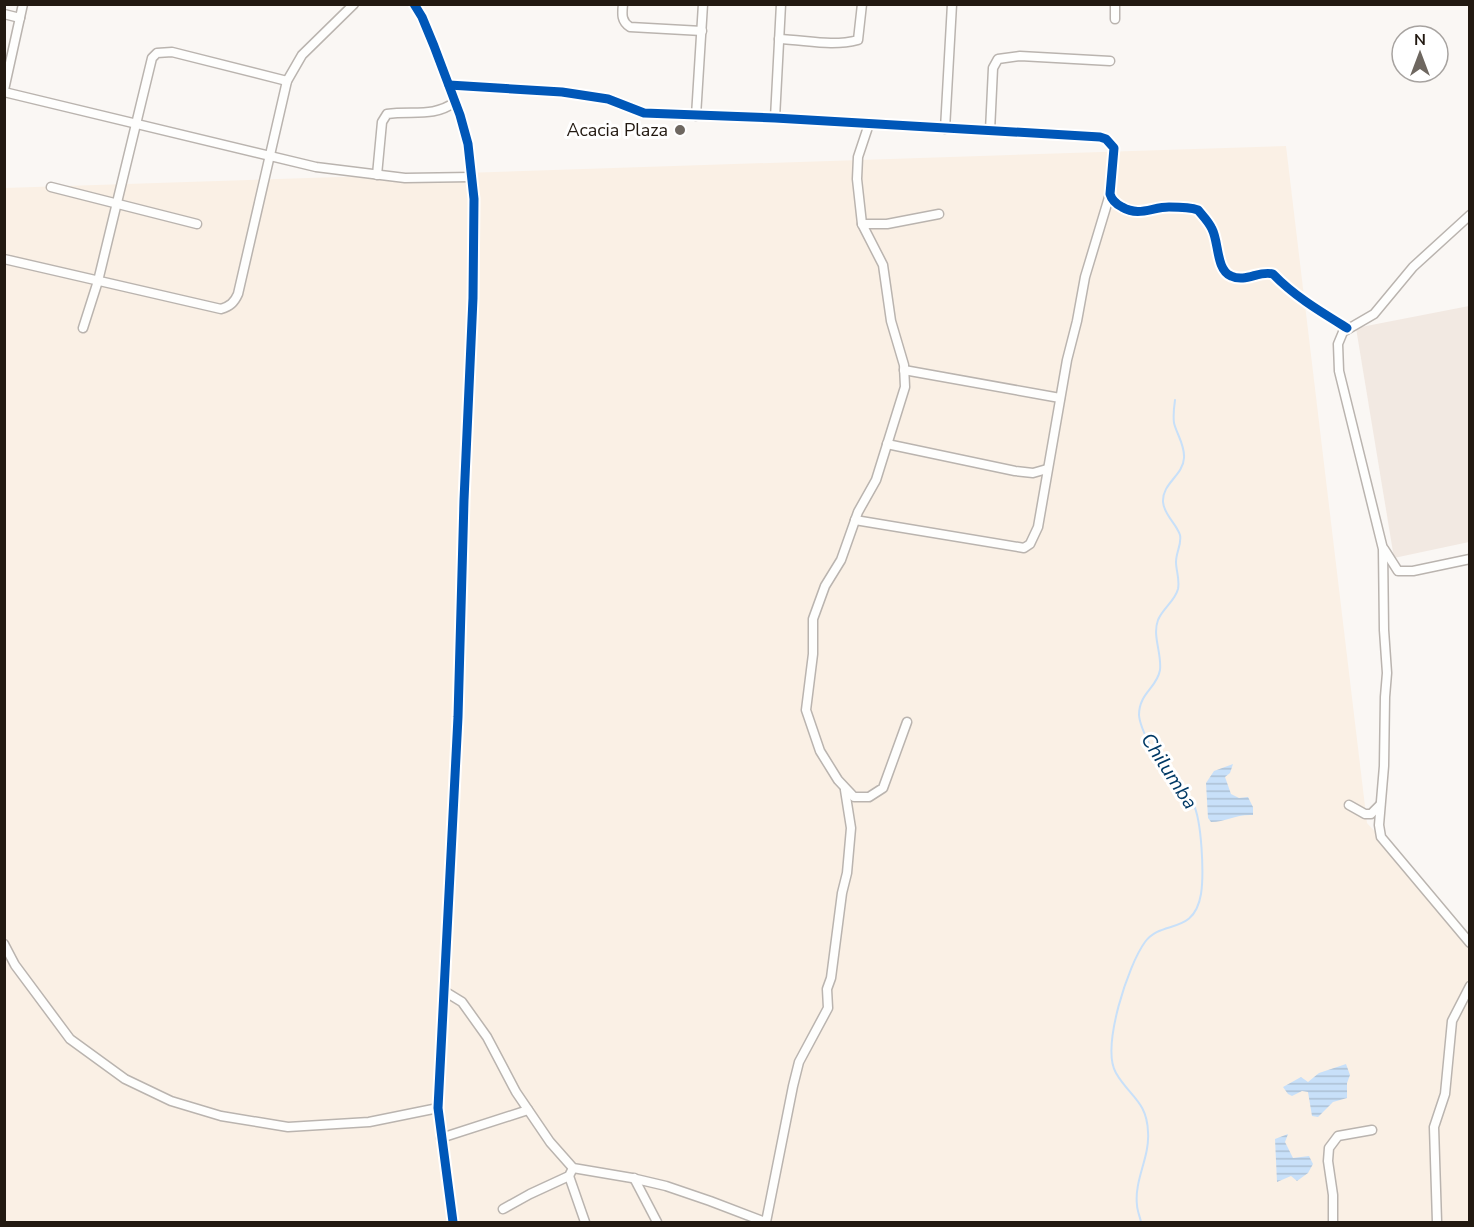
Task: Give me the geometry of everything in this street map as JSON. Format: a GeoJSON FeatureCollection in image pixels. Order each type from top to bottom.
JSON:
{"type":"FeatureCollection","features":[{"type":"Feature","properties":{"kind":"street"},"geometry":{"type":"LineString","coordinates":[[23,4],[4,91],[316,167],[405,178],[472,177]]}},
{"type":"Feature","properties":{"kind":"street"},"geometry":{"type":"LineString","coordinates":[[4,259],[221,309],[229,307],[238,294],[287,81],[302,55],[354,4]]}},
{"type":"Feature","properties":{"kind":"street"},"geometry":{"type":"LineString","coordinates":[[414,4],[422,17],[449,85],[468,144],[475,235],[458,717],[438,1108],[453,1222]]}},
{"type":"Feature","properties":{"kind":"street"},"geometry":{"type":"LineString","coordinates":[[623,4],[624,23],[630,27],[702,31]]}},
{"type":"Feature","properties":{"kind":"street"},"geometry":{"type":"LineString","coordinates":[[696,116],[703,4]]}},
{"type":"Feature","properties":{"kind":"street"},"geometry":{"type":"LineString","coordinates":[[775,118],[781,4]]}},
{"type":"Feature","properties":{"kind":"street"},"geometry":{"type":"LineString","coordinates":[[779,39],[821,44],[842,44],[858,40],[862,4]]}},
{"type":"Feature","properties":{"kind":"street"},"geometry":{"type":"LineString","coordinates":[[945,129],[952,4]]}},
{"type":"Feature","properties":{"kind":"street"},"geometry":{"type":"LineString","coordinates":[[1115,4],[1115,19]]}},
{"type":"Feature","properties":{"kind":"street"},"geometry":{"type":"LineString","coordinates":[[4,14],[20,18]]}},
{"type":"Feature","properties":{"kind":"street"},"geometry":{"type":"LineString","coordinates":[[83,328],[98,281],[152,58],[163,51],[193,56],[287,81]]}},
{"type":"Feature","properties":{"kind":"street"},"geometry":{"type":"LineString","coordinates":[[990,131],[993,68],[998,59],[1020,56],[1110,61]]}},
{"type":"Feature","properties":{"kind":"street"},"geometry":{"type":"LineString","coordinates":[[449,85],[562,92],[608,99],[644,113],[775,118],[1106,139],[1114,148],[1110,194],[1085,277],[1080,310],[1067,360],[1038,527],[1030,544],[1024,548],[855,520]]}},
{"type":"Feature","properties":{"kind":"street"},"geometry":{"type":"LineString","coordinates":[[377,175],[382,122],[387,114],[398,112],[415,114],[444,110],[455,102]]}},
{"type":"Feature","properties":{"kind":"street"},"geometry":{"type":"LineString","coordinates":[[869,124],[858,157],[857,179],[862,224],[883,265],[891,321],[904,370],[905,387],[876,480],[855,520],[842,560],[825,586],[813,620],[813,654],[806,710],[819,751],[845,789],[854,796],[868,797],[883,788],[907,722]]}},
{"type":"Feature","properties":{"kind":"street"},"geometry":{"type":"LineString","coordinates":[[51,188],[198,224]]}},
{"type":"Feature","properties":{"kind":"street"},"geometry":{"type":"LineString","coordinates":[[1110,194],[1116,204],[1136,213],[1168,207],[1198,210],[1212,228],[1227,274],[1240,278],[1263,273],[1273,274],[1282,284],[1347,328]]}},
{"type":"Feature","properties":{"kind":"street"},"geometry":{"type":"LineString","coordinates":[[862,224],[887,224],[939,214]]}},
{"type":"Feature","properties":{"kind":"street"},"geometry":{"type":"LineString","coordinates":[[1470,215],[1413,267],[1374,314],[1342,332],[1338,344],[1339,371],[1383,549],[1387,674],[1384,766],[1379,825],[1381,837],[1470,943]]}},
{"type":"Feature","properties":{"kind":"street"},"geometry":{"type":"LineString","coordinates":[[904,370],[1060,398]]}},
{"type":"Feature","properties":{"kind":"street"},"geometry":{"type":"LineString","coordinates":[[887,444],[1015,471],[1034,473],[1047,469]]}},
{"type":"Feature","properties":{"kind":"street"},"geometry":{"type":"LineString","coordinates":[[1383,549],[1398,571],[1413,571],[1470,559]]}},
{"type":"Feature","properties":{"kind":"street"},"geometry":{"type":"LineString","coordinates":[[503,1209],[571,1172],[634,1178],[688,1193],[765,1222],[800,1062],[828,1008],[827,989],[831,978],[842,893],[847,873],[851,828],[845,789]]}},
{"type":"Feature","properties":{"kind":"street"},"geometry":{"type":"LineString","coordinates":[[1349,805],[1365,814],[1371,814],[1380,805]]}},
{"type":"Feature","properties":{"kind":"street"},"geometry":{"type":"LineString","coordinates":[[4,944],[15,965],[70,1039],[125,1079],[171,1101],[221,1116],[288,1127],[369,1122],[438,1108]]}},
{"type":"Feature","properties":{"kind":"street"},"geometry":{"type":"LineString","coordinates":[[1437,1222],[1434,1127],[1444,1094],[1452,1022],[1470,986]]}},
{"type":"Feature","properties":{"kind":"street"},"geometry":{"type":"LineString","coordinates":[[444,991],[462,1002],[481,1028],[516,1092],[571,1172],[585,1222]]}},
{"type":"Feature","properties":{"kind":"street"},"geometry":{"type":"LineString","coordinates":[[441,1138],[528,1110]]}},
{"type":"Feature","properties":{"kind":"street"},"geometry":{"type":"LineString","coordinates":[[1333,1222],[1329,1148],[1338,1136],[1372,1130]]}},
{"type":"Feature","properties":{"kind":"street"},"geometry":{"type":"LineString","coordinates":[[634,1178],[657,1222]]}},
{"type":"Feature","properties":{"kind":"shaded area"},"geometry":{"type":"Polygon","coordinates":[[[1286,146],[1367,823],[1469,935],[1469,1222],[5,1222],[4,188],[1286,146]]]}},
{"type":"Feature","properties":{"kind":"shaded area"},"geometry":{"type":"Polygon","coordinates":[[[1469,306],[1469,542],[1394,558],[1356,328],[1469,306]]]}},
{"type":"Feature","properties":{"kind":"water"},"geometry":{"type":"Polygon","coordinates":[[[1233,764],[1230,773],[1225,777],[1231,794],[1239,798],[1248,797],[1253,807],[1253,815],[1211,822],[1208,818],[1206,783],[1214,771],[1233,764]]]}},
{"type":"Feature","properties":{"kind":"water"},"geometry":{"type":"Polygon","coordinates":[[[1346,1064],[1350,1075],[1347,1083],[1347,1098],[1333,1102],[1318,1117],[1312,1116],[1308,1092],[1302,1091],[1292,1096],[1283,1087],[1301,1077],[1308,1082],[1319,1073],[1346,1064]]]}},
{"type":"Feature","properties":{"kind":"water"},"geometry":{"type":"Polygon","coordinates":[[[1288,1134],[1285,1142],[1293,1158],[1309,1156],[1313,1164],[1308,1173],[1297,1181],[1291,1176],[1277,1182],[1275,1139],[1288,1134]]]}},
{"type":"Feature","properties":{"kind":"waterway","name":"Chilumba"},"geometry":{"type":"LineString","coordinates":[[1141,1222],[1137,1196],[1147,1150],[1147,1122],[1141,1106],[1116,1073],[1112,1061],[1114,1026],[1124,987],[1138,953],[1152,935],[1185,922],[1192,916],[1197,907],[1202,885],[1200,834],[1196,811],[1191,799],[1171,780],[1162,767],[1147,739],[1139,715],[1142,701],[1160,670],[1156,626],[1178,589],[1176,562],[1180,535],[1163,502],[1166,490],[1180,470],[1184,458],[1182,444],[1174,423],[1175,400]]}},
{"type":"Feature","properties":{"kind":"cycle path"},"geometry":{"type":"LineString","coordinates":[[414,4],[422,17],[460,115],[468,144],[474,199],[473,298],[458,717],[438,1108],[453,1222]]}},
{"type":"Feature","properties":{"kind":"cycle path"},"geometry":{"type":"LineString","coordinates":[[449,85],[562,92],[608,99],[644,113],[775,118],[1100,137],[1106,139],[1114,148],[1110,194],[1116,203],[1134,211],[1163,207],[1198,210],[1212,229],[1220,262],[1226,273],[1237,278],[1273,274],[1299,297],[1347,328]]}},
{"type":"Feature","properties":{"kind":"place","name":"Acacia Plaza"},"geometry":{"type":"Point","coordinates":[680,130]}}]}
